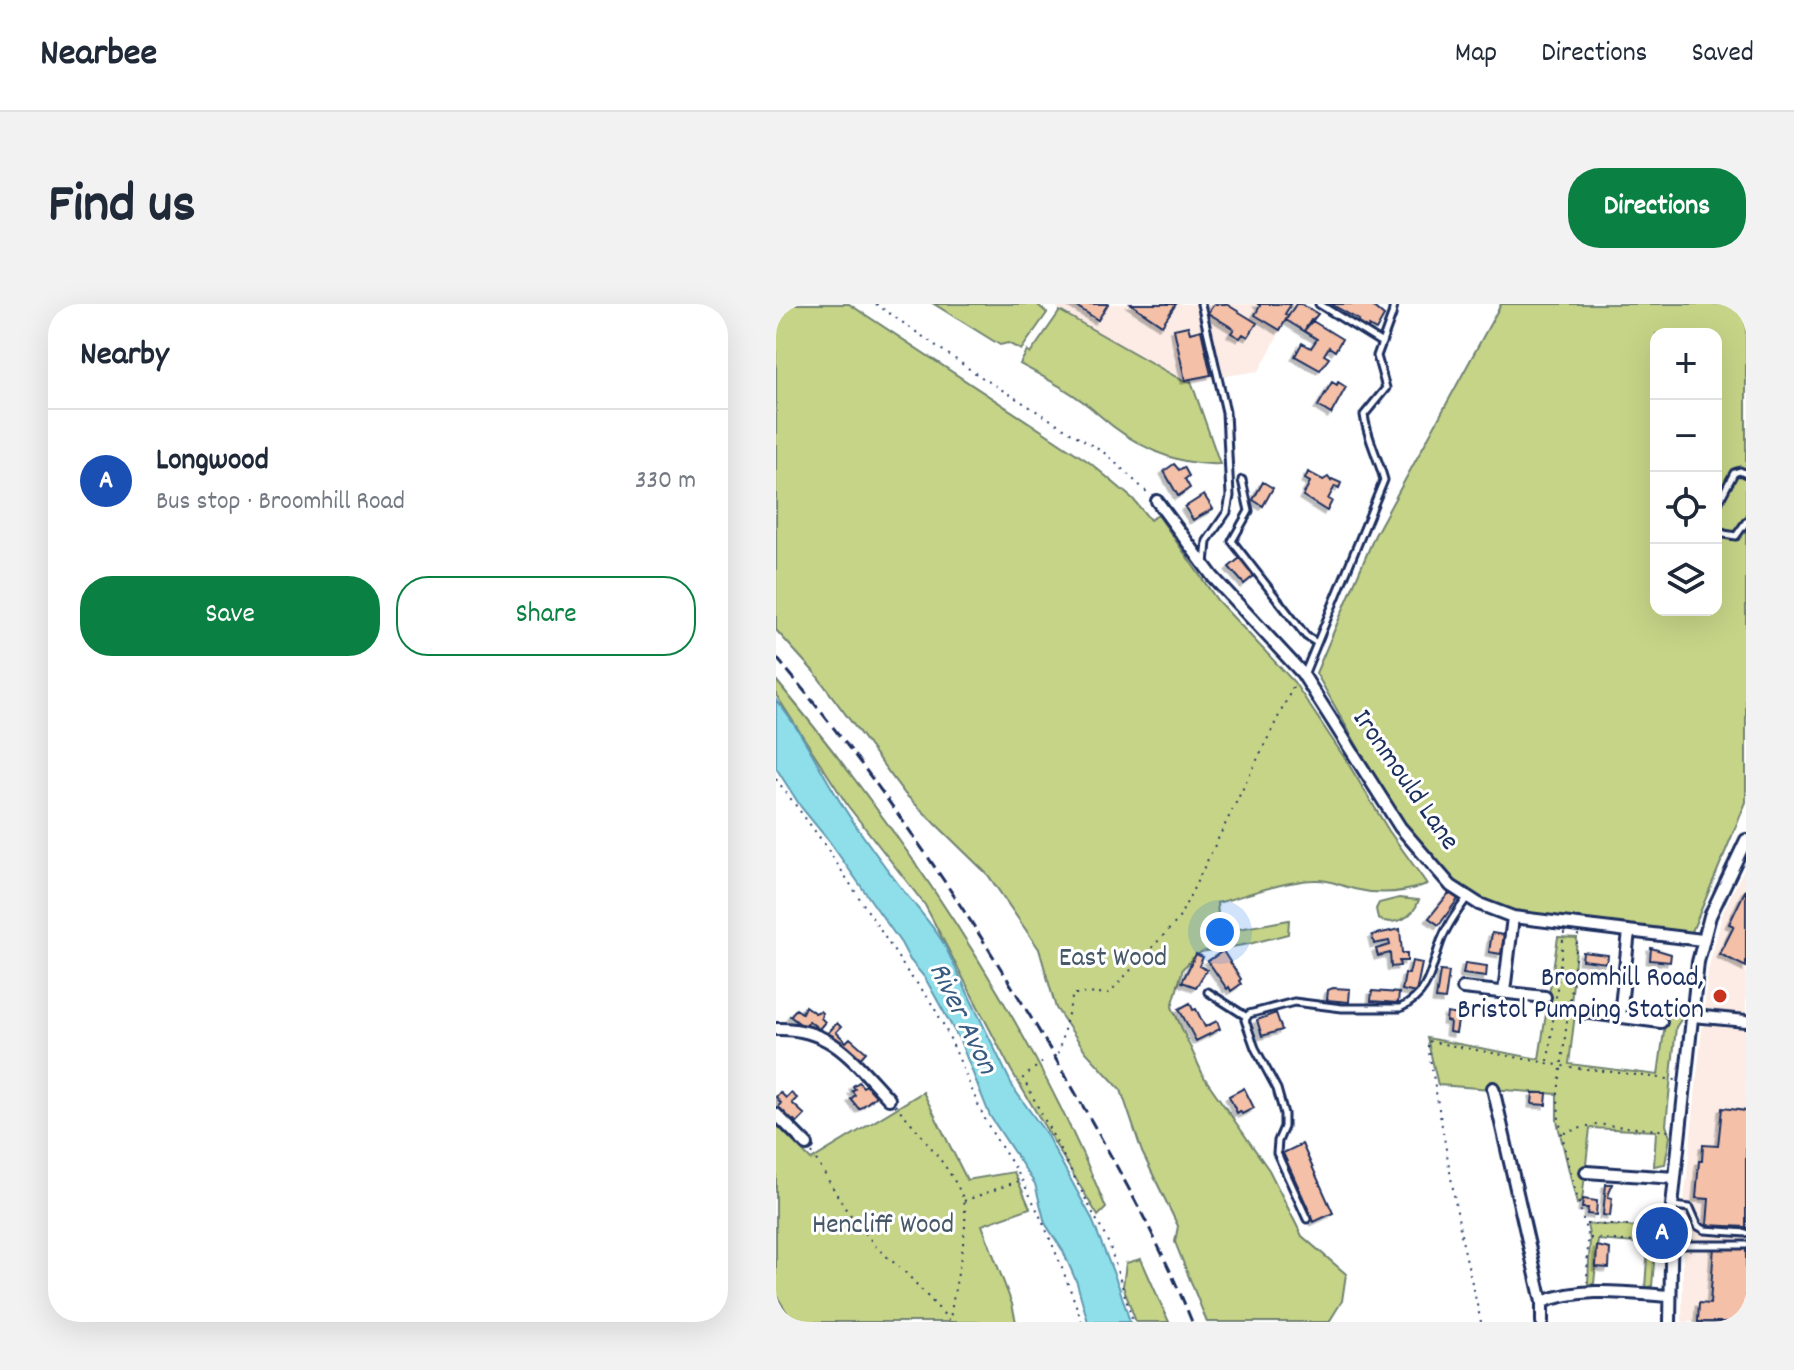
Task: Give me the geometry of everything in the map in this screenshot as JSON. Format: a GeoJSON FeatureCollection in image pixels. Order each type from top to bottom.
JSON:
{"type":"FeatureCollection","features":[{"type":"Feature","properties":{"kind":"street","name":"Ironmould Lane"},"geometry":{"type":"LineString","coordinates":[[1157,501],[1205,566],[1303,674],[1400,827],[1451,886],[1479,904],[1513,917],[1702,940]]}},
{"type":"Feature","properties":{"kind":"street"},"geometry":{"type":"LineString","coordinates":[[1670,1322],[1672,1206],[1702,940],[1741,862],[1746,840]]}},
{"type":"Feature","properties":{"kind":"street"},"geometry":{"type":"LineString","coordinates":[[1504,992],[1513,917]]}},
{"type":"Feature","properties":{"kind":"street"},"geometry":{"type":"LineString","coordinates":[[1620,1016],[1629,931]]}},
{"type":"Feature","properties":{"kind":"street"},"geometry":{"type":"LineString","coordinates":[[1463,988],[1545,997]]}},
{"type":"Feature","properties":{"kind":"street"},"geometry":{"type":"LineString","coordinates":[[1583,1012],[1661,1022]]}},
{"type":"Feature","properties":{"kind":"street"},"geometry":{"type":"LineString","coordinates":[[1693,1016],[1746,1021]]}},
{"type":"Feature","properties":{"kind":"street"},"geometry":{"type":"LineString","coordinates":[[776,1029],[809,1031],[829,1039],[889,1099]]}},
{"type":"Feature","properties":{"kind":"street"},"geometry":{"type":"LineString","coordinates":[[1493,1088],[1542,1302],[1542,1322]]}},
{"type":"Feature","properties":{"kind":"street"},"geometry":{"type":"LineString","coordinates":[[776,1114],[807,1145]]}},
{"type":"Feature","properties":{"kind":"street"},"geometry":{"type":"LineString","coordinates":[[1586,1172],[1675,1178]]}},
{"type":"Feature","properties":{"kind":"street"},"geometry":{"type":"LineString","coordinates":[[1542,1302],[1562,1294],[1586,1291],[1670,1296]]}},
{"type":"Feature","properties":{"kind":"lane"},"geometry":{"type":"LineString","coordinates":[[1201,304],[1200,311],[1226,412],[1230,496],[1227,512],[1207,541],[1205,566]]}},
{"type":"Feature","properties":{"kind":"lane"},"geometry":{"type":"LineString","coordinates":[[1319,304],[1382,343]]}},
{"type":"Feature","properties":{"kind":"lane"},"geometry":{"type":"LineString","coordinates":[[1303,674],[1384,480],[1376,449],[1367,434],[1364,415],[1386,388],[1377,356],[1394,304]]}},
{"type":"Feature","properties":{"kind":"lane"},"geometry":{"type":"LineString","coordinates":[[1722,496],[1734,473],[1740,471],[1746,474]]}},
{"type":"Feature","properties":{"kind":"lane"},"geometry":{"type":"LineString","coordinates":[[1242,480],[1249,511],[1232,541],[1306,636],[1317,643]]}},
{"type":"Feature","properties":{"kind":"lane"},"geometry":{"type":"LineString","coordinates":[[1722,532],[1736,536],[1746,522]]}},
{"type":"Feature","properties":{"kind":"lane"},"geometry":{"type":"LineString","coordinates":[[1247,1017],[1294,1002],[1342,1008],[1400,1008],[1407,1005],[1429,982],[1449,923],[1468,897]]}},
{"type":"Feature","properties":{"kind":"lane"},"geometry":{"type":"LineString","coordinates":[[1208,992],[1247,1017]]}},
{"type":"Feature","properties":{"kind":"lane"},"geometry":{"type":"LineString","coordinates":[[1247,1017],[1245,1020],[1255,1048],[1277,1089],[1284,1114],[1277,1153],[1307,1219]]}},
{"type":"Feature","properties":{"kind":"lane"},"geometry":{"type":"LineString","coordinates":[[1672,1206],[1690,1208],[1698,1226],[1705,1230],[1746,1233]]}},
{"type":"Feature","properties":{"kind":"lane"},"geometry":{"type":"LineString","coordinates":[[1670,1245],[1746,1245]]}},
{"type":"Feature","properties":{"kind":"path"},"geometry":{"type":"LineString","coordinates":[[876,304],[978,375],[1106,454],[1157,501]]}},
{"type":"Feature","properties":{"kind":"path"},"geometry":{"type":"LineString","coordinates":[[1058,1054],[1073,994],[1109,993],[1178,920],[1272,727],[1303,674]]}},
{"type":"Feature","properties":{"kind":"path"},"geometry":{"type":"LineString","coordinates":[[776,779],[823,842],[910,976],[919,985],[940,1022],[992,1135],[1022,1180],[1065,1275],[1082,1322]]}},
{"type":"Feature","properties":{"kind":"path"},"geometry":{"type":"LineString","coordinates":[[1548,1063],[1565,923]]}},
{"type":"Feature","properties":{"kind":"path"},"geometry":{"type":"LineString","coordinates":[[1579,925],[1558,1093],[1559,1119],[1567,1158],[1588,1238],[1586,1291]]}},
{"type":"Feature","properties":{"kind":"path"},"geometry":{"type":"LineString","coordinates":[[1042,1062],[1023,1078],[1109,1244],[1133,1322]]}},
{"type":"Feature","properties":{"kind":"path"},"geometry":{"type":"LineString","coordinates":[[889,1099],[918,1129],[964,1201],[964,1228],[950,1321]]}},
{"type":"Feature","properties":{"kind":"path"},"geometry":{"type":"LineString","coordinates":[[1563,1134],[1595,1124],[1680,1132]]}},
{"type":"Feature","properties":{"kind":"path"},"geometry":{"type":"LineString","coordinates":[[807,1145],[845,1208],[878,1249],[907,1274],[950,1321]]}},
{"type":"Feature","properties":{"kind":"path"},"geometry":{"type":"LineString","coordinates":[[964,1201],[1022,1180]]}},
{"type":"Feature","properties":{"kind":"path"},"geometry":{"type":"LineString","coordinates":[[1585,1224],[1671,1228]]}},
{"type":"Feature","properties":{"kind":"path"},"geometry":{"type":"LineString","coordinates":[[1588,1238],[1670,1245]]}},
{"type":"Feature","properties":{"kind":"path"},"geometry":{"type":"LineString","coordinates":[[776,1304],[787,1322]]}},
{"type":"Feature","properties":{"kind":"shaded area"},"geometry":{"type":"Polygon","coordinates":[[[1054,304],[1295,304],[1259,371],[1185,382],[1060,311],[1054,304]]]}},
{"type":"Feature","properties":{"kind":"shaded area"},"geometry":{"type":"Polygon","coordinates":[[[1746,865],[1746,1322],[1682,1322],[1684,1203],[1708,971],[1723,912],[1746,865]]]}},
{"type":"Feature","properties":{"kind":"green space","name":"East Wood"},"geometry":{"type":"Polygon","coordinates":[[[776,304],[849,304],[1089,462],[1133,499],[1150,520],[1158,515],[1217,600],[1294,682],[1389,831],[1427,884],[1382,892],[1313,880],[1277,886],[1217,903],[1219,927],[1227,931],[1289,920],[1288,934],[1201,952],[1183,968],[1172,1007],[1204,1077],[1269,1170],[1302,1236],[1346,1274],[1342,1301],[1329,1322],[1207,1322],[1175,1242],[1178,1226],[1142,1152],[1121,1090],[1086,1052],[1056,1008],[1039,949],[988,875],[905,794],[814,672],[776,630],[776,304]]]}},
{"type":"Feature","properties":{"kind":"green space"},"geometry":{"type":"Polygon","coordinates":[[[934,304],[1037,304],[1047,313],[1021,350],[1008,343],[1000,345],[934,304]]]}},
{"type":"Feature","properties":{"kind":"green space"},"geometry":{"type":"Polygon","coordinates":[[[1501,304],[1746,304],[1746,802],[1691,934],[1514,912],[1470,894],[1453,882],[1401,823],[1316,673],[1375,535],[1501,304]]]}},
{"type":"Feature","properties":{"kind":"green space"},"geometry":{"type":"Polygon","coordinates":[[[1060,311],[1185,382],[1191,381],[1220,464],[1186,461],[1139,444],[1071,393],[1020,364],[1060,311]]]}},
{"type":"Feature","properties":{"kind":"green space"},"geometry":{"type":"Polygon","coordinates":[[[776,680],[917,866],[1002,999],[1075,1137],[1106,1208],[1098,1216],[1011,1070],[925,905],[848,806],[776,695],[776,680]]]}},
{"type":"Feature","properties":{"kind":"green space"},"geometry":{"type":"Polygon","coordinates":[[[1399,898],[1419,900],[1403,919],[1391,922],[1378,919],[1376,909],[1379,903],[1399,898]]]}},
{"type":"Feature","properties":{"kind":"green space"},"geometry":{"type":"Polygon","coordinates":[[[1558,937],[1577,938],[1571,1004],[1576,1005],[1569,1064],[1658,1075],[1666,1016],[1682,1018],[1676,1027],[1666,1125],[1670,1137],[1665,1164],[1654,1166],[1656,1131],[1590,1128],[1582,1201],[1577,1204],[1557,1121],[1557,1094],[1438,1085],[1427,1038],[1539,1059],[1558,937]]]}},
{"type":"Feature","properties":{"kind":"green space","name":"Hencliff Wood"},"geometry":{"type":"Polygon","coordinates":[[[923,1092],[967,1180],[1014,1172],[1030,1208],[982,1225],[1016,1322],[793,1322],[776,1295],[776,1124],[811,1160],[923,1092]]]}},
{"type":"Feature","properties":{"kind":"green space"},"geometry":{"type":"Polygon","coordinates":[[[1587,1224],[1657,1228],[1652,1286],[1645,1288],[1648,1244],[1598,1240],[1594,1284],[1588,1284],[1590,1240],[1587,1224]]]}},
{"type":"Feature","properties":{"kind":"green space"},"geometry":{"type":"Polygon","coordinates":[[[1141,1259],[1169,1322],[1136,1322],[1123,1286],[1126,1263],[1141,1259]]]}},
{"type":"Feature","properties":{"kind":"water","name":"River Avon"},"geometry":{"type":"Polygon","coordinates":[[[776,700],[797,728],[842,805],[944,944],[1014,1089],[1045,1132],[1091,1217],[1130,1322],[1088,1322],[1077,1283],[1063,1251],[1045,1223],[1035,1184],[990,1116],[960,1041],[925,978],[776,768],[776,700]]]}},
{"type":"Feature","properties":{"kind":"building"},"geometry":{"type":"Polygon","coordinates":[[[1073,304],[1108,304],[1098,320],[1073,304]]]}},
{"type":"Feature","properties":{"kind":"building"},"geometry":{"type":"Polygon","coordinates":[[[1131,304],[1176,304],[1162,325],[1131,304]]]}},
{"type":"Feature","properties":{"kind":"building"},"geometry":{"type":"Polygon","coordinates":[[[1214,304],[1226,304],[1257,323],[1248,337],[1243,334],[1240,338],[1231,333],[1234,329],[1208,313],[1214,304]]]}},
{"type":"Feature","properties":{"kind":"building"},"geometry":{"type":"Polygon","coordinates":[[[1258,304],[1291,304],[1280,330],[1255,315],[1260,306],[1258,304]]]}},
{"type":"Feature","properties":{"kind":"building"},"geometry":{"type":"Polygon","coordinates":[[[1296,304],[1318,314],[1304,331],[1286,320],[1296,304]]]}},
{"type":"Feature","properties":{"kind":"building"},"geometry":{"type":"Polygon","coordinates":[[[1331,304],[1370,304],[1384,316],[1376,330],[1369,326],[1367,330],[1356,324],[1359,320],[1331,304]]]}},
{"type":"Feature","properties":{"kind":"building"},"geometry":{"type":"Polygon","coordinates":[[[1311,320],[1342,339],[1335,351],[1329,347],[1324,355],[1329,358],[1320,370],[1295,356],[1302,343],[1311,348],[1317,339],[1304,331],[1311,320]]]}},
{"type":"Feature","properties":{"kind":"building"},"geometry":{"type":"Polygon","coordinates":[[[1188,326],[1190,333],[1201,330],[1211,375],[1185,380],[1174,329],[1188,326]]]}},
{"type":"Feature","properties":{"kind":"building"},"geometry":{"type":"Polygon","coordinates":[[[1332,382],[1346,387],[1331,414],[1318,406],[1332,382]]]}},
{"type":"Feature","properties":{"kind":"building"},"geometry":{"type":"Polygon","coordinates":[[[1174,464],[1179,470],[1184,467],[1189,476],[1185,479],[1190,488],[1178,496],[1164,471],[1174,464]]]}},
{"type":"Feature","properties":{"kind":"building"},"geometry":{"type":"Polygon","coordinates":[[[1308,472],[1323,480],[1328,477],[1341,483],[1339,488],[1335,486],[1328,499],[1332,501],[1327,511],[1303,496],[1310,482],[1305,479],[1308,472]]]}},
{"type":"Feature","properties":{"kind":"building"},"geometry":{"type":"Polygon","coordinates":[[[1263,482],[1273,488],[1263,506],[1253,500],[1263,482]]]}},
{"type":"Feature","properties":{"kind":"building"},"geometry":{"type":"Polygon","coordinates":[[[1204,495],[1213,509],[1193,520],[1185,507],[1204,495]]]}},
{"type":"Feature","properties":{"kind":"building"},"geometry":{"type":"Polygon","coordinates":[[[1240,558],[1255,575],[1244,584],[1229,567],[1240,558]]]}},
{"type":"Feature","properties":{"kind":"building"},"geometry":{"type":"Polygon","coordinates":[[[1746,889],[1746,967],[1720,954],[1734,926],[1729,924],[1746,889]]]}},
{"type":"Feature","properties":{"kind":"building"},"geometry":{"type":"Polygon","coordinates":[[[1449,893],[1458,899],[1439,925],[1429,918],[1449,893]]]}},
{"type":"Feature","properties":{"kind":"building"},"geometry":{"type":"Polygon","coordinates":[[[1400,929],[1402,953],[1407,953],[1407,961],[1399,961],[1400,966],[1391,967],[1390,953],[1378,956],[1376,949],[1390,945],[1389,941],[1374,944],[1372,935],[1400,929]]]}},
{"type":"Feature","properties":{"kind":"building"},"geometry":{"type":"Polygon","coordinates":[[[1492,933],[1504,935],[1501,954],[1489,952],[1492,933]]]}},
{"type":"Feature","properties":{"kind":"building"},"geometry":{"type":"Polygon","coordinates":[[[1651,948],[1671,954],[1670,962],[1650,960],[1651,948]]]}},
{"type":"Feature","properties":{"kind":"building"},"geometry":{"type":"Polygon","coordinates":[[[1223,951],[1241,979],[1241,984],[1231,991],[1208,961],[1223,951]]]}},
{"type":"Feature","properties":{"kind":"building"},"geometry":{"type":"Polygon","coordinates":[[[1583,952],[1608,955],[1607,963],[1582,960],[1583,952]]]}},
{"type":"Feature","properties":{"kind":"building"},"geometry":{"type":"Polygon","coordinates":[[[1196,954],[1203,957],[1199,966],[1207,970],[1196,987],[1182,982],[1196,954]]]}},
{"type":"Feature","properties":{"kind":"building"},"geometry":{"type":"Polygon","coordinates":[[[1412,961],[1422,963],[1416,993],[1402,990],[1412,961]]]}},
{"type":"Feature","properties":{"kind":"building"},"geometry":{"type":"Polygon","coordinates":[[[1465,963],[1487,966],[1486,977],[1463,974],[1465,963]]]}},
{"type":"Feature","properties":{"kind":"building"},"geometry":{"type":"Polygon","coordinates":[[[1440,971],[1449,972],[1445,1000],[1436,999],[1440,971]]]}},
{"type":"Feature","properties":{"kind":"building"},"geometry":{"type":"Polygon","coordinates":[[[1350,989],[1349,1002],[1327,1000],[1328,990],[1350,989]]]}},
{"type":"Feature","properties":{"kind":"building"},"geometry":{"type":"Polygon","coordinates":[[[1372,991],[1399,993],[1398,1003],[1371,1001],[1372,991]]]}},
{"type":"Feature","properties":{"kind":"building"},"geometry":{"type":"Polygon","coordinates":[[[1190,1003],[1205,1027],[1217,1021],[1220,1029],[1196,1041],[1179,1009],[1190,1003]]]}},
{"type":"Feature","properties":{"kind":"building"},"geometry":{"type":"Polygon","coordinates":[[[805,1006],[815,1013],[822,1013],[821,1018],[825,1022],[819,1029],[809,1021],[804,1027],[790,1016],[796,1009],[802,1013],[805,1006]]]}},
{"type":"Feature","properties":{"kind":"building"},"geometry":{"type":"Polygon","coordinates":[[[1276,1013],[1282,1030],[1262,1036],[1257,1020],[1276,1013]]]}},
{"type":"Feature","properties":{"kind":"building"},"geometry":{"type":"Polygon","coordinates":[[[1447,1013],[1459,1015],[1456,1033],[1449,1032],[1447,1013]]]}},
{"type":"Feature","properties":{"kind":"building"},"geometry":{"type":"Polygon","coordinates":[[[837,1023],[841,1027],[836,1032],[846,1042],[850,1038],[866,1052],[857,1062],[827,1034],[837,1023]]]}},
{"type":"Feature","properties":{"kind":"building"},"geometry":{"type":"Polygon","coordinates":[[[859,1082],[876,1096],[859,1109],[851,1099],[855,1095],[853,1086],[859,1082]]]}},
{"type":"Feature","properties":{"kind":"building"},"geometry":{"type":"Polygon","coordinates":[[[1244,1088],[1254,1108],[1242,1114],[1240,1111],[1237,1113],[1229,1096],[1244,1088]]]}},
{"type":"Feature","properties":{"kind":"building"},"geometry":{"type":"Polygon","coordinates":[[[780,1092],[786,1098],[791,1093],[797,1098],[792,1103],[805,1115],[797,1123],[794,1120],[791,1123],[778,1107],[781,1103],[776,1097],[780,1092]]]}},
{"type":"Feature","properties":{"kind":"building"},"geometry":{"type":"Polygon","coordinates":[[[1533,1093],[1547,1093],[1546,1105],[1532,1104],[1533,1093]]]}},
{"type":"Feature","properties":{"kind":"building"},"geometry":{"type":"Polygon","coordinates":[[[1722,1108],[1746,1111],[1746,1227],[1707,1225],[1709,1199],[1696,1198],[1703,1145],[1718,1146],[1722,1108]]]}},
{"type":"Feature","properties":{"kind":"building"},"geometry":{"type":"Polygon","coordinates":[[[1302,1144],[1333,1213],[1314,1222],[1283,1153],[1302,1144]]]}},
{"type":"Feature","properties":{"kind":"building"},"geometry":{"type":"Polygon","coordinates":[[[1606,1184],[1612,1184],[1608,1197],[1612,1198],[1610,1216],[1603,1215],[1606,1184]]]}},
{"type":"Feature","properties":{"kind":"building"},"geometry":{"type":"Polygon","coordinates":[[[1583,1199],[1597,1201],[1596,1215],[1587,1214],[1588,1208],[1582,1208],[1583,1199]]]}},
{"type":"Feature","properties":{"kind":"building"},"geometry":{"type":"Polygon","coordinates":[[[1597,1246],[1610,1249],[1609,1268],[1596,1267],[1597,1246]]]}},
{"type":"Feature","properties":{"kind":"building"},"geometry":{"type":"Polygon","coordinates":[[[1714,1246],[1746,1248],[1746,1322],[1698,1322],[1699,1303],[1710,1304],[1714,1246]]]}},
{"type":"Feature","properties":{"kind":"railway"},"geometry":{"type":"LineString","coordinates":[[776,657],[894,809],[1002,970],[1118,1168],[1192,1322]]}},
{"type":"Feature","properties":{"kind":"place","name":"Broomhill Road, Bristol Pumping Station"},"geometry":{"type":"Point","coordinates":[1720,996]}},
{"type":"Feature","properties":{"kind":"place","name":"Longwood"},"geometry":{"type":"Point","coordinates":[1662,1233]}}]}
